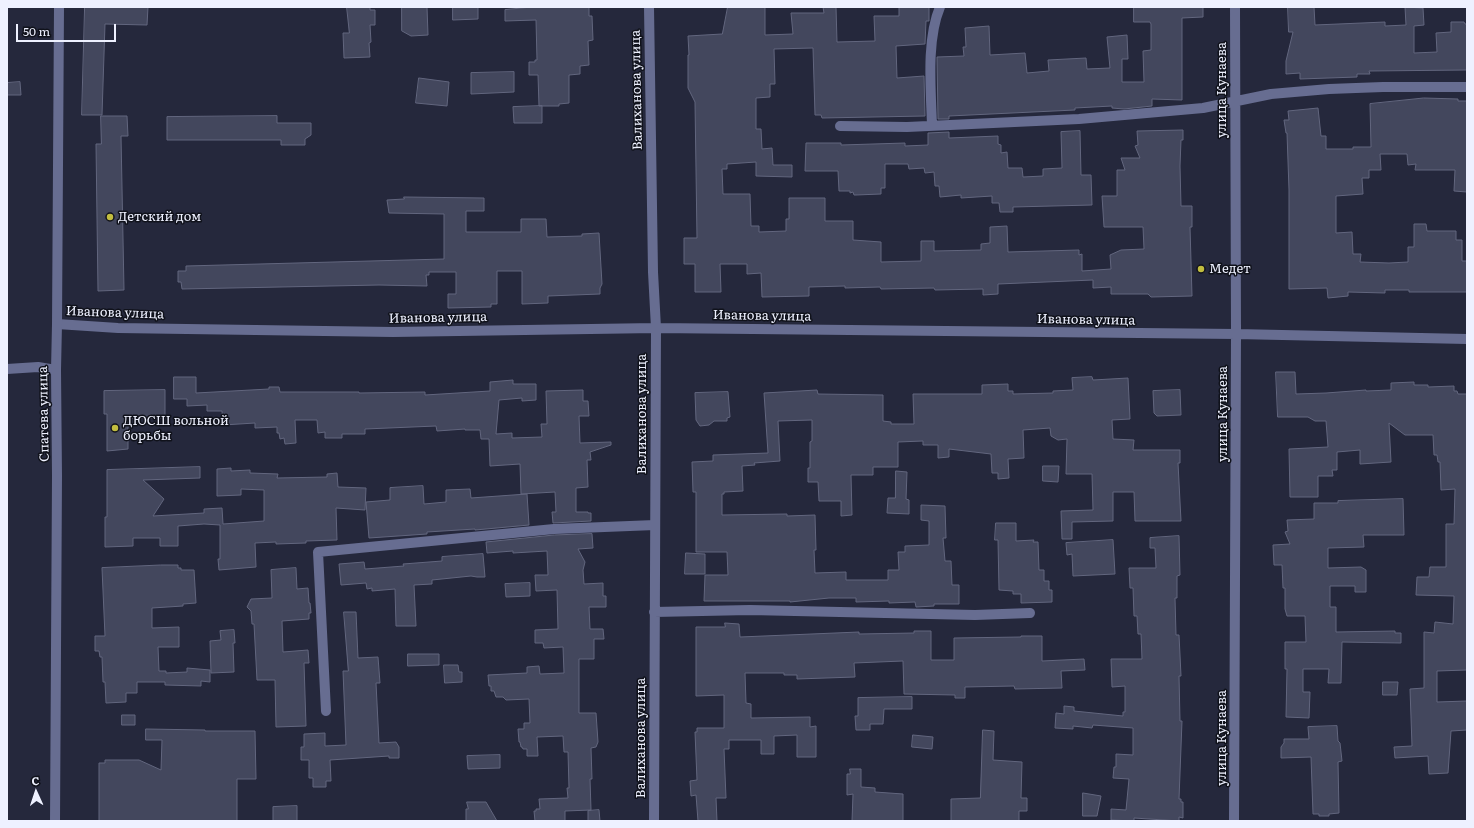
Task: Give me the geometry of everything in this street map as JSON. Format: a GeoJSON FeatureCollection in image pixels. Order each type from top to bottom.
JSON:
{"type":"FeatureCollection","features":[{"type":"Feature","properties":{"kind":"street","name":"Спатева улица"},"geometry":{"type":"LineString","coordinates":[[55,821],[58,476],[56,370],[59,7]]}},
{"type":"Feature","properties":{"kind":"street","name":"Валиханова улица"},"geometry":{"type":"LineString","coordinates":[[649,7],[653,264],[656,328],[654,821]]}},
{"type":"Feature","properties":{"kind":"street"},"geometry":{"type":"LineString","coordinates":[[932,126],[932,39],[936,18],[940,7]]}},
{"type":"Feature","properties":{"kind":"street","name":"улица Кунаева"},"geometry":{"type":"LineString","coordinates":[[1234,821],[1236,334],[1234,103],[1235,7]]}},
{"type":"Feature","properties":{"kind":"street"},"geometry":{"type":"LineString","coordinates":[[840,126],[906,127],[1078,119],[1203,108],[1234,103],[1271,94],[1329,89],[1383,87],[1467,87]]}},
{"type":"Feature","properties":{"kind":"street","name":"Иванова улица"},"geometry":{"type":"LineString","coordinates":[[57,324],[126,328],[393,332],[656,328],[1236,334],[1467,339]]}},
{"type":"Feature","properties":{"kind":"street"},"geometry":{"type":"LineString","coordinates":[[7,369],[38,367],[56,370]]}},
{"type":"Feature","properties":{"kind":"street"},"geometry":{"type":"LineString","coordinates":[[326,711],[318,552],[554,530],[655,525]]}},
{"type":"Feature","properties":{"kind":"street"},"geometry":{"type":"LineString","coordinates":[[654,612],[750,610],[975,615],[1030,613]]}},
{"type":"Feature","properties":{"kind":"building"},"geometry":{"type":"Polygon","coordinates":[[[85,7],[148,7],[147,25],[105,24],[102,115],[82,115],[85,7]]]}},
{"type":"Feature","properties":{"kind":"building"},"geometry":{"type":"Polygon","coordinates":[[[347,7],[370,7],[370,10],[375,10],[375,25],[370,25],[370,57],[344,58],[343,33],[349,33],[347,7]]]}},
{"type":"Feature","properties":{"kind":"building"},"geometry":{"type":"Polygon","coordinates":[[[402,7],[427,7],[428,35],[411,36],[402,31],[402,7]]]}},
{"type":"Feature","properties":{"kind":"building"},"geometry":{"type":"Polygon","coordinates":[[[453,7],[478,7],[478,19],[453,20],[453,7]]]}},
{"type":"Feature","properties":{"kind":"building"},"geometry":{"type":"Polygon","coordinates":[[[532,7],[589,7],[589,16],[592,16],[593,40],[588,41],[589,65],[580,66],[580,74],[569,75],[569,103],[559,104],[559,106],[539,106],[538,75],[529,75],[529,62],[535,62],[535,60],[537,60],[536,20],[505,21],[505,10],[532,7]]]}},
{"type":"Feature","properties":{"kind":"building"},"geometry":{"type":"Polygon","coordinates":[[[728,7],[765,7],[765,35],[793,34],[791,13],[824,13],[823,7],[836,7],[837,42],[875,41],[874,16],[899,16],[899,7],[929,7],[929,21],[926,21],[925,44],[896,46],[897,78],[924,76],[925,116],[822,118],[821,115],[815,115],[813,48],[774,49],[775,84],[770,84],[770,97],[756,98],[756,129],[761,129],[762,149],[772,148],[773,165],[792,165],[792,177],[756,176],[756,162],[727,164],[727,169],[722,169],[723,194],[750,194],[751,226],[759,226],[759,232],[786,231],[786,219],[789,219],[789,198],[825,198],[825,221],[853,221],[853,240],[881,242],[881,262],[921,261],[921,241],[934,241],[934,251],[981,250],[981,244],[990,243],[990,227],[1007,226],[1008,252],[1079,250],[1079,255],[1082,254],[1082,271],[1111,269],[1110,255],[1121,250],[1144,249],[1143,227],[1104,227],[1102,196],[1117,196],[1117,170],[1125,170],[1121,158],[1140,158],[1135,146],[1138,145],[1137,131],[1183,130],[1180,166],[1181,206],[1192,206],[1192,227],[1190,227],[1192,296],[1151,297],[1148,294],[1111,294],[1111,287],[1093,288],[1093,280],[998,284],[998,294],[983,295],[983,289],[881,289],[880,287],[845,288],[845,286],[809,287],[809,296],[762,297],[761,273],[747,274],[747,264],[720,264],[721,292],[695,292],[695,264],[684,264],[684,238],[697,238],[695,102],[688,88],[688,36],[722,34],[728,7]]]}},
{"type":"Feature","properties":{"kind":"building"},"geometry":{"type":"Polygon","coordinates":[[[1134,7],[1203,7],[1203,17],[1182,18],[1182,100],[1152,99],[1152,106],[1124,109],[1112,108],[1112,106],[1075,108],[1075,110],[949,116],[949,119],[938,119],[937,57],[964,56],[963,47],[966,47],[965,28],[989,26],[990,55],[1025,53],[1027,73],[1049,71],[1048,60],[1086,58],[1087,69],[1110,68],[1107,37],[1127,35],[1128,59],[1122,59],[1122,82],[1144,82],[1143,51],[1151,50],[1151,24],[1150,22],[1134,22],[1134,7]]]}},
{"type":"Feature","properties":{"kind":"building"},"geometry":{"type":"Polygon","coordinates":[[[1288,7],[1314,7],[1315,25],[1385,22],[1385,26],[1406,25],[1405,7],[1423,8],[1424,25],[1414,26],[1414,53],[1437,52],[1436,33],[1451,32],[1451,22],[1464,22],[1467,24],[1467,70],[1369,71],[1370,74],[1357,74],[1357,77],[1300,79],[1300,73],[1286,74],[1286,61],[1293,32],[1289,32],[1288,7]]]}},
{"type":"Feature","properties":{"kind":"building"},"geometry":{"type":"Polygon","coordinates":[[[514,72],[514,92],[471,94],[471,73],[514,72]]]}},
{"type":"Feature","properties":{"kind":"building"},"geometry":{"type":"Polygon","coordinates":[[[419,78],[449,82],[447,106],[416,103],[419,78]]]}},
{"type":"Feature","properties":{"kind":"building"},"geometry":{"type":"Polygon","coordinates":[[[20,82],[21,95],[7,95],[7,83],[20,82]]]}},
{"type":"Feature","properties":{"kind":"building"},"geometry":{"type":"Polygon","coordinates":[[[1424,98],[1458,99],[1458,101],[1467,101],[1467,192],[1454,191],[1455,170],[1415,170],[1416,164],[1408,165],[1407,154],[1380,154],[1381,170],[1369,170],[1369,178],[1362,178],[1363,194],[1336,196],[1336,233],[1352,232],[1353,254],[1361,254],[1360,262],[1389,263],[1408,262],[1408,247],[1414,247],[1414,224],[1426,224],[1427,231],[1456,231],[1456,240],[1462,240],[1462,261],[1467,261],[1467,292],[1409,292],[1409,290],[1385,290],[1385,293],[1348,292],[1348,296],[1328,298],[1327,288],[1289,289],[1289,190],[1287,133],[1284,120],[1289,120],[1288,111],[1318,108],[1321,136],[1326,136],[1326,149],[1353,149],[1353,147],[1371,147],[1370,104],[1424,98]]]}},
{"type":"Feature","properties":{"kind":"building"},"geometry":{"type":"Polygon","coordinates":[[[542,106],[542,123],[514,123],[513,107],[542,106]]]}},
{"type":"Feature","properties":{"kind":"building","name":"Детский дом"},"geometry":{"type":"Polygon","coordinates":[[[101,116],[127,116],[128,136],[121,136],[124,290],[98,291],[96,144],[101,144],[101,116]]]}},
{"type":"Feature","properties":{"kind":"building"},"geometry":{"type":"Polygon","coordinates":[[[277,116],[277,123],[311,123],[311,135],[305,139],[305,145],[281,145],[281,140],[167,140],[167,117],[277,116]]]}},
{"type":"Feature","properties":{"kind":"building"},"geometry":{"type":"Polygon","coordinates":[[[1080,131],[1081,175],[1091,175],[1092,205],[1013,207],[1013,212],[1000,212],[999,203],[992,203],[992,196],[961,198],[961,195],[940,197],[939,186],[935,186],[934,172],[925,173],[924,168],[909,169],[908,164],[885,164],[885,188],[881,188],[881,194],[854,195],[853,192],[850,193],[850,191],[839,191],[838,171],[805,171],[806,143],[841,143],[841,145],[905,143],[905,146],[928,145],[928,133],[949,132],[949,138],[998,136],[998,144],[1001,145],[1001,153],[1007,152],[1008,168],[1022,168],[1023,177],[1043,176],[1043,169],[1062,168],[1061,132],[1080,131]]]}},
{"type":"Feature","properties":{"kind":"building"},"geometry":{"type":"Polygon","coordinates":[[[404,197],[484,198],[484,211],[466,211],[466,232],[521,232],[521,219],[546,219],[547,237],[582,236],[582,234],[599,233],[602,284],[600,294],[548,296],[548,303],[522,304],[522,271],[497,271],[497,304],[491,304],[491,307],[448,308],[448,294],[456,294],[456,272],[429,272],[429,275],[426,275],[427,286],[379,285],[182,289],[181,282],[178,282],[178,271],[186,271],[186,266],[444,259],[444,214],[389,213],[387,200],[404,199],[404,197]]]}},
{"type":"Feature","properties":{"kind":"building"},"geometry":{"type":"Polygon","coordinates":[[[1276,372],[1295,372],[1296,394],[1391,390],[1391,383],[1414,382],[1414,385],[1428,385],[1428,387],[1454,386],[1454,391],[1457,391],[1458,394],[1467,394],[1467,670],[1437,671],[1437,702],[1467,701],[1467,730],[1451,731],[1448,773],[1429,774],[1428,756],[1395,758],[1394,747],[1412,746],[1410,689],[1424,688],[1424,632],[1434,633],[1435,622],[1453,624],[1454,596],[1416,595],[1417,577],[1429,577],[1430,567],[1446,567],[1446,524],[1454,524],[1455,489],[1441,490],[1440,462],[1438,462],[1437,455],[1434,455],[1433,435],[1405,435],[1389,423],[1391,462],[1360,464],[1360,450],[1337,452],[1337,470],[1332,470],[1333,476],[1318,476],[1318,497],[1290,497],[1289,449],[1328,447],[1326,421],[1315,421],[1308,417],[1278,417],[1276,372]]]}},
{"type":"Feature","properties":{"kind":"building"},"geometry":{"type":"Polygon","coordinates":[[[174,377],[196,377],[196,393],[269,389],[269,387],[279,387],[280,392],[425,392],[425,395],[490,391],[490,382],[513,380],[513,384],[536,384],[536,400],[522,401],[522,398],[499,400],[496,434],[512,433],[512,438],[542,437],[541,424],[547,424],[546,391],[583,390],[583,401],[588,401],[589,416],[579,416],[580,443],[611,442],[611,445],[590,452],[591,460],[587,460],[588,487],[576,488],[576,512],[591,513],[591,521],[553,523],[552,512],[556,512],[555,492],[521,494],[520,464],[490,466],[489,439],[481,439],[480,430],[465,429],[437,431],[436,426],[365,429],[365,434],[342,434],[342,438],[325,438],[325,432],[318,433],[317,420],[295,420],[296,443],[285,444],[284,438],[280,439],[279,433],[277,433],[277,427],[255,428],[255,423],[223,425],[222,411],[207,411],[207,405],[187,406],[187,399],[174,399],[174,377]]]}},
{"type":"Feature","properties":{"kind":"building"},"geometry":{"type":"Polygon","coordinates":[[[1092,377],[1093,380],[1128,378],[1130,419],[1112,420],[1113,439],[1134,440],[1133,450],[1180,450],[1180,463],[1178,463],[1181,521],[1135,521],[1134,492],[1113,492],[1113,521],[1072,522],[1072,539],[1062,539],[1061,511],[1093,510],[1092,474],[1066,474],[1067,439],[1058,440],[1051,436],[1050,428],[1023,430],[1024,458],[1008,459],[1009,478],[998,479],[998,473],[992,473],[991,454],[949,449],[949,457],[938,458],[938,445],[923,445],[923,441],[898,442],[898,467],[873,467],[873,475],[851,475],[852,515],[841,516],[841,501],[819,501],[818,482],[808,482],[808,468],[810,468],[810,442],[812,441],[812,420],[778,421],[780,461],[754,463],[755,465],[742,466],[743,491],[724,492],[724,494],[722,494],[722,515],[815,515],[815,573],[846,572],[846,580],[888,580],[888,570],[899,570],[898,552],[905,552],[905,546],[929,545],[929,521],[921,520],[921,505],[945,506],[946,538],[943,538],[945,561],[951,561],[952,585],[959,585],[959,604],[934,604],[934,606],[916,607],[915,602],[856,602],[856,598],[829,598],[790,602],[704,601],[705,575],[728,575],[727,552],[696,552],[696,492],[693,492],[692,462],[713,461],[713,455],[768,453],[764,393],[817,390],[818,394],[883,395],[883,421],[891,422],[891,424],[914,424],[913,394],[982,394],[982,385],[1008,384],[1008,391],[1013,391],[1013,394],[1053,393],[1053,391],[1073,390],[1072,378],[1092,377]]]}},
{"type":"Feature","properties":{"kind":"building","name":"ДЮСШ вольной борьбы"},"geometry":{"type":"Polygon","coordinates":[[[165,390],[165,418],[128,418],[128,449],[107,451],[107,414],[104,414],[104,391],[165,390]]]}},
{"type":"Feature","properties":{"kind":"building"},"geometry":{"type":"Polygon","coordinates":[[[1180,390],[1181,415],[1157,416],[1154,413],[1153,391],[1180,390]]]}},
{"type":"Feature","properties":{"kind":"building"},"geometry":{"type":"Polygon","coordinates":[[[728,392],[730,417],[727,418],[727,421],[714,421],[709,425],[700,426],[696,420],[695,393],[728,392]]]}},
{"type":"Feature","properties":{"kind":"building"},"geometry":{"type":"Polygon","coordinates":[[[1043,466],[1059,466],[1058,482],[1043,481],[1043,466]]]}},
{"type":"Feature","properties":{"kind":"building"},"geometry":{"type":"Polygon","coordinates":[[[200,467],[200,478],[143,480],[164,499],[153,516],[204,513],[204,509],[222,508],[223,524],[264,521],[264,490],[241,489],[241,495],[217,496],[217,469],[231,468],[231,471],[250,470],[250,473],[278,474],[277,478],[327,477],[327,474],[337,473],[338,487],[366,488],[365,510],[336,508],[337,540],[306,541],[306,543],[255,543],[256,567],[219,570],[218,559],[220,559],[220,525],[204,524],[178,526],[178,546],[160,546],[160,538],[133,538],[133,546],[105,547],[105,517],[107,517],[107,470],[200,467]]]}},
{"type":"Feature","properties":{"kind":"building"},"geometry":{"type":"Polygon","coordinates":[[[896,471],[907,472],[906,499],[909,500],[909,514],[887,513],[888,498],[895,498],[896,471]]]}},
{"type":"Feature","properties":{"kind":"building"},"geometry":{"type":"Polygon","coordinates":[[[423,486],[424,504],[446,502],[446,490],[470,489],[471,498],[527,494],[529,525],[475,530],[427,532],[427,534],[369,538],[366,502],[390,500],[390,488],[423,486]]]}},
{"type":"Feature","properties":{"kind":"building"},"geometry":{"type":"Polygon","coordinates":[[[1403,499],[1404,535],[1363,535],[1364,547],[1328,548],[1328,568],[1361,567],[1366,570],[1366,592],[1355,592],[1355,586],[1330,586],[1330,607],[1336,607],[1336,632],[1395,631],[1395,633],[1401,633],[1401,643],[1342,642],[1341,683],[1328,683],[1329,669],[1303,669],[1303,692],[1310,692],[1309,718],[1286,717],[1287,669],[1285,669],[1285,642],[1306,642],[1305,616],[1287,616],[1285,609],[1285,588],[1283,588],[1282,565],[1274,565],[1273,545],[1290,544],[1285,532],[1288,531],[1287,520],[1314,519],[1314,503],[1403,499]]]}},
{"type":"Feature","properties":{"kind":"building"},"geometry":{"type":"Polygon","coordinates":[[[996,523],[1016,523],[1016,541],[1034,540],[1033,542],[1038,542],[1039,570],[1044,570],[1044,581],[1049,581],[1049,590],[1052,590],[1052,602],[1021,603],[1021,594],[1013,594],[1013,591],[999,590],[998,540],[995,540],[996,523]]]}},
{"type":"Feature","properties":{"kind":"building"},"geometry":{"type":"Polygon","coordinates":[[[592,534],[593,548],[578,549],[585,562],[583,570],[584,584],[603,583],[603,596],[606,596],[606,607],[589,607],[590,629],[603,629],[604,639],[594,639],[594,659],[579,659],[579,713],[596,713],[598,742],[596,747],[591,748],[591,810],[565,811],[565,821],[535,821],[534,811],[536,811],[536,809],[540,809],[539,799],[568,798],[568,752],[564,752],[563,736],[537,737],[538,756],[527,756],[527,749],[523,749],[519,742],[518,729],[524,729],[524,723],[530,723],[529,699],[506,700],[503,697],[496,697],[494,691],[491,691],[491,686],[489,686],[488,675],[527,673],[527,667],[539,666],[540,674],[564,673],[563,647],[544,648],[543,643],[535,643],[535,630],[558,629],[557,590],[536,591],[535,575],[548,575],[547,551],[487,553],[486,542],[554,535],[592,534]]]}},
{"type":"Feature","properties":{"kind":"building"},"geometry":{"type":"Polygon","coordinates":[[[1179,536],[1180,575],[1177,576],[1177,598],[1175,598],[1176,635],[1179,635],[1181,676],[1179,676],[1180,721],[1182,721],[1179,799],[1183,802],[1183,818],[1179,817],[1179,821],[1134,818],[1134,821],[1111,820],[1111,809],[1126,810],[1129,779],[1113,778],[1114,767],[1116,767],[1116,754],[1133,755],[1133,728],[1093,725],[1092,728],[1073,726],[1073,729],[1055,728],[1056,713],[1064,714],[1064,706],[1074,707],[1074,711],[1123,716],[1123,712],[1125,712],[1125,686],[1112,687],[1111,659],[1142,659],[1141,634],[1138,634],[1137,616],[1134,616],[1133,588],[1130,588],[1129,568],[1156,568],[1155,548],[1150,548],[1150,538],[1179,536]]]}},
{"type":"Feature","properties":{"kind":"building"},"geometry":{"type":"Polygon","coordinates":[[[1113,540],[1115,574],[1073,576],[1072,554],[1067,555],[1066,543],[1113,540]]]}},
{"type":"Feature","properties":{"kind":"building"},"geometry":{"type":"Polygon","coordinates":[[[686,553],[705,554],[705,574],[685,574],[686,553]]]}},
{"type":"Feature","properties":{"kind":"building"},"geometry":{"type":"Polygon","coordinates":[[[483,554],[485,577],[471,576],[432,580],[432,584],[414,585],[416,626],[396,626],[395,589],[372,591],[372,588],[367,589],[366,583],[341,585],[339,564],[364,562],[365,569],[442,561],[442,557],[483,554]]]}},
{"type":"Feature","properties":{"kind":"building"},"geometry":{"type":"Polygon","coordinates":[[[178,565],[178,568],[181,568],[181,570],[194,570],[196,603],[183,604],[183,606],[152,608],[152,628],[179,627],[179,647],[158,647],[159,671],[166,671],[166,673],[187,672],[187,668],[210,670],[210,682],[201,681],[201,686],[165,685],[165,682],[137,682],[137,693],[126,693],[126,702],[106,703],[102,657],[100,657],[99,651],[95,651],[95,636],[105,636],[102,568],[178,565]]]}},
{"type":"Feature","properties":{"kind":"building"},"geometry":{"type":"Polygon","coordinates":[[[296,568],[297,589],[308,588],[311,613],[309,613],[309,619],[282,621],[283,652],[308,650],[309,663],[304,663],[306,726],[276,727],[275,680],[257,680],[254,624],[252,624],[251,611],[247,607],[251,599],[272,598],[271,570],[296,568]]]}},
{"type":"Feature","properties":{"kind":"building"},"geometry":{"type":"Polygon","coordinates":[[[530,583],[530,596],[506,597],[505,584],[530,583]]]}},
{"type":"Feature","properties":{"kind":"building"},"geometry":{"type":"Polygon","coordinates":[[[344,612],[356,612],[358,658],[378,657],[380,683],[376,683],[379,743],[396,742],[399,747],[399,758],[389,758],[389,756],[330,760],[331,781],[326,781],[326,787],[313,787],[313,778],[309,778],[309,760],[301,760],[301,747],[304,747],[304,734],[325,733],[325,746],[346,745],[343,671],[348,671],[344,612]]]}},
{"type":"Feature","properties":{"kind":"building"},"geometry":{"type":"Polygon","coordinates":[[[725,623],[739,624],[740,637],[859,632],[859,634],[914,633],[914,631],[931,631],[931,660],[954,660],[954,638],[1042,636],[1042,661],[1084,659],[1085,670],[1061,671],[1062,688],[1015,689],[1014,686],[965,687],[965,698],[955,698],[955,695],[904,694],[903,661],[854,663],[855,677],[797,679],[797,675],[784,675],[784,673],[745,673],[746,703],[751,704],[751,718],[810,717],[810,727],[816,726],[816,757],[797,757],[797,735],[774,736],[774,754],[761,754],[761,740],[729,740],[729,749],[724,749],[726,798],[716,798],[717,821],[698,821],[696,795],[691,796],[690,781],[697,780],[695,732],[697,732],[697,728],[724,728],[724,695],[696,696],[696,627],[725,627],[725,623]]]}},
{"type":"Feature","properties":{"kind":"building"},"geometry":{"type":"Polygon","coordinates":[[[234,630],[234,672],[211,673],[210,641],[221,640],[220,631],[234,630]]]}},
{"type":"Feature","properties":{"kind":"building"},"geometry":{"type":"Polygon","coordinates":[[[408,654],[439,654],[439,665],[408,666],[408,654]]]}},
{"type":"Feature","properties":{"kind":"building"},"geometry":{"type":"Polygon","coordinates":[[[444,665],[458,665],[459,672],[462,672],[462,682],[445,683],[444,665]]]}},
{"type":"Feature","properties":{"kind":"building"},"geometry":{"type":"Polygon","coordinates":[[[1383,682],[1398,682],[1397,695],[1383,695],[1383,682]]]}},
{"type":"Feature","properties":{"kind":"building"},"geometry":{"type":"Polygon","coordinates":[[[912,697],[912,709],[884,709],[883,724],[870,724],[870,730],[856,730],[855,716],[858,716],[858,698],[912,697]]]}},
{"type":"Feature","properties":{"kind":"building"},"geometry":{"type":"Polygon","coordinates":[[[122,715],[135,715],[135,725],[122,725],[122,715]]]}},
{"type":"Feature","properties":{"kind":"building"},"geometry":{"type":"Polygon","coordinates":[[[1337,726],[1342,761],[1338,762],[1339,813],[1329,814],[1329,816],[1319,816],[1319,814],[1313,814],[1311,757],[1281,758],[1281,747],[1284,743],[1284,739],[1309,739],[1308,727],[1337,726]]]}},
{"type":"Feature","properties":{"kind":"building"},"geometry":{"type":"Polygon","coordinates":[[[146,729],[255,731],[256,779],[237,779],[237,821],[99,821],[99,763],[105,763],[105,760],[139,760],[161,770],[162,740],[146,740],[146,729]]]}},
{"type":"Feature","properties":{"kind":"building"},"geometry":{"type":"Polygon","coordinates":[[[983,730],[994,731],[993,760],[1022,762],[1021,798],[1027,798],[1027,811],[1019,811],[1019,821],[951,821],[951,799],[980,798],[983,730]]]}},
{"type":"Feature","properties":{"kind":"building"},"geometry":{"type":"Polygon","coordinates":[[[913,735],[933,737],[932,749],[912,747],[913,735]]]}},
{"type":"Feature","properties":{"kind":"building"},"geometry":{"type":"Polygon","coordinates":[[[500,755],[500,768],[468,769],[467,756],[500,755]]]}},
{"type":"Feature","properties":{"kind":"building"},"geometry":{"type":"Polygon","coordinates":[[[850,769],[861,769],[861,787],[875,788],[875,792],[903,794],[903,821],[852,821],[853,794],[847,795],[847,774],[850,774],[850,769]]]}},
{"type":"Feature","properties":{"kind":"building"},"geometry":{"type":"Polygon","coordinates":[[[1083,793],[1101,796],[1097,816],[1083,816],[1083,793]]]}},
{"type":"Feature","properties":{"kind":"building"},"geometry":{"type":"Polygon","coordinates":[[[467,802],[486,802],[497,821],[466,821],[466,809],[468,809],[467,802]]]}},
{"type":"Feature","properties":{"kind":"building"},"geometry":{"type":"Polygon","coordinates":[[[297,806],[297,821],[273,821],[273,807],[297,806]]]}},
{"type":"Feature","properties":{"kind":"building"},"geometry":{"type":"Polygon","coordinates":[[[599,810],[600,821],[588,821],[588,811],[599,810]]]}},
{"type":"Feature","properties":{"kind":"place","name":"Детский дом"},"geometry":{"type":"Point","coordinates":[110,217]}},
{"type":"Feature","properties":{"kind":"place","name":"Медет"},"geometry":{"type":"Point","coordinates":[1201,269]}},
{"type":"Feature","properties":{"kind":"place","name":"ДЮСШ вольной борьбы"},"geometry":{"type":"Point","coordinates":[115,428]}}]}
